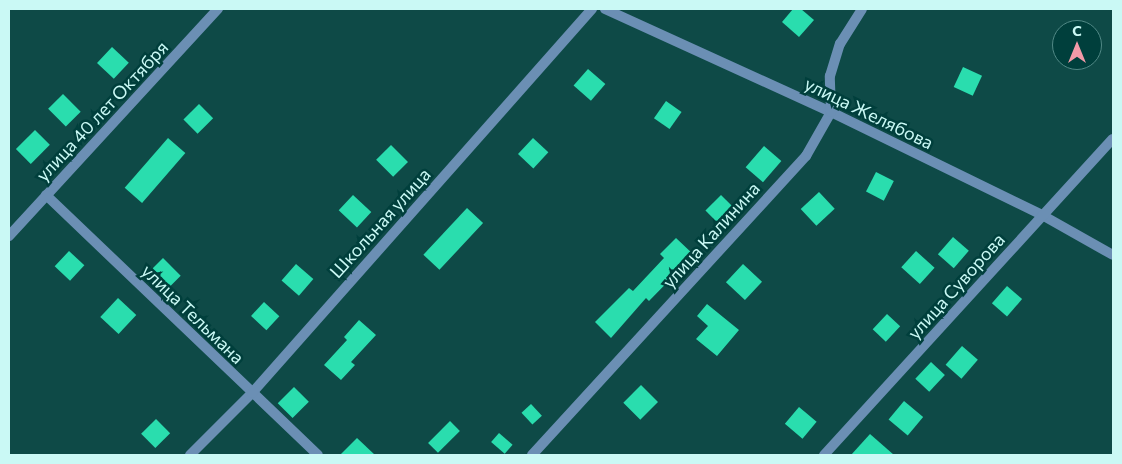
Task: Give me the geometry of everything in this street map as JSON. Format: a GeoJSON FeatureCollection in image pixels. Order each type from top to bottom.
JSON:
{"type":"FeatureCollection","features":[{"type":"Feature","properties":{"kind":"street","name":"улица 40 лет Октября"},"geometry":{"type":"LineString","coordinates":[[9,236],[218,9]]}},
{"type":"Feature","properties":{"kind":"street","name":"Школьная улица"},"geometry":{"type":"LineString","coordinates":[[190,455],[252,393],[592,9]]}},
{"type":"Feature","properties":{"kind":"street","name":"улица Желябова"},"geometry":{"type":"LineString","coordinates":[[605,9],[831,112],[1042,214],[1113,255]]}},
{"type":"Feature","properties":{"kind":"street"},"geometry":{"type":"LineString","coordinates":[[831,112],[830,76],[840,44],[862,9]]}},
{"type":"Feature","properties":{"kind":"street","name":"улица Калинина"},"geometry":{"type":"LineString","coordinates":[[532,455],[806,156],[831,112]]}},
{"type":"Feature","properties":{"kind":"street","name":"улица Суворова"},"geometry":{"type":"LineString","coordinates":[[824,455],[1113,138]]}},
{"type":"Feature","properties":{"kind":"street","name":"улица Тельмана"},"geometry":{"type":"LineString","coordinates":[[46,195],[318,455]]}},
{"type":"Feature","properties":{"kind":"building"},"geometry":{"type":"Polygon","coordinates":[[[793,9],[801,9],[814,20],[799,37],[782,22],[793,9]]]}},
{"type":"Feature","properties":{"kind":"building"},"geometry":{"type":"Polygon","coordinates":[[[112,47],[129,63],[114,79],[97,63],[112,47]]]}},
{"type":"Feature","properties":{"kind":"building"},"geometry":{"type":"Polygon","coordinates":[[[963,67],[982,76],[973,96],[954,87],[963,67]]]}},
{"type":"Feature","properties":{"kind":"building"},"geometry":{"type":"Polygon","coordinates":[[[588,69],[605,84],[591,101],[574,86],[588,69]]]}},
{"type":"Feature","properties":{"kind":"building"},"geometry":{"type":"Polygon","coordinates":[[[63,94],[81,112],[66,127],[48,109],[63,94]]]}},
{"type":"Feature","properties":{"kind":"building"},"geometry":{"type":"Polygon","coordinates":[[[666,101],[682,112],[670,129],[654,118],[666,101]]]}},
{"type":"Feature","properties":{"kind":"building"},"geometry":{"type":"Polygon","coordinates":[[[199,104],[213,118],[198,134],[183,120],[199,104]]]}},
{"type":"Feature","properties":{"kind":"building"},"geometry":{"type":"Polygon","coordinates":[[[35,130],[50,145],[31,164],[16,149],[35,130]]]}},
{"type":"Feature","properties":{"kind":"building"},"geometry":{"type":"Polygon","coordinates":[[[168,138],[185,153],[142,203],[125,188],[168,138]]]}},
{"type":"Feature","properties":{"kind":"building"},"geometry":{"type":"Polygon","coordinates":[[[533,138],[548,152],[533,168],[518,154],[533,138]]]}},
{"type":"Feature","properties":{"kind":"building"},"geometry":{"type":"Polygon","coordinates":[[[391,145],[408,162],[393,177],[376,160],[391,145]]]}},
{"type":"Feature","properties":{"kind":"building"},"geometry":{"type":"Polygon","coordinates":[[[764,146],[781,161],[763,182],[746,167],[764,146]]]}},
{"type":"Feature","properties":{"kind":"building"},"geometry":{"type":"Polygon","coordinates":[[[876,172],[894,181],[884,201],[866,192],[876,172]]]}},
{"type":"Feature","properties":{"kind":"building"},"geometry":{"type":"Polygon","coordinates":[[[819,192],[835,209],[816,226],[801,209],[819,192]]]}},
{"type":"Feature","properties":{"kind":"building"},"geometry":{"type":"Polygon","coordinates":[[[353,195],[371,212],[357,227],[339,210],[353,195]]]}},
{"type":"Feature","properties":{"kind":"building"},"geometry":{"type":"Polygon","coordinates":[[[721,195],[736,210],[720,225],[705,211],[721,195]]]}},
{"type":"Feature","properties":{"kind":"building"},"geometry":{"type":"Polygon","coordinates":[[[467,208],[483,223],[439,270],[423,255],[467,208]]]}},
{"type":"Feature","properties":{"kind":"building"},"geometry":{"type":"Polygon","coordinates":[[[953,237],[969,251],[954,268],[938,254],[953,237]]]}},
{"type":"Feature","properties":{"kind":"building"},"geometry":{"type":"Polygon","coordinates":[[[676,238],[694,255],[649,301],[646,298],[611,338],[595,322],[629,288],[633,291],[664,258],[660,254],[676,238]]]}},
{"type":"Feature","properties":{"kind":"building"},"geometry":{"type":"Polygon","coordinates":[[[69,251],[84,265],[70,281],[55,266],[69,251]]]}},
{"type":"Feature","properties":{"kind":"building"},"geometry":{"type":"Polygon","coordinates":[[[916,251],[935,268],[920,284],[901,267],[916,251]]]}},
{"type":"Feature","properties":{"kind":"building"},"geometry":{"type":"Polygon","coordinates":[[[163,258],[181,276],[164,292],[147,274],[163,258]]]}},
{"type":"Feature","properties":{"kind":"building"},"geometry":{"type":"Polygon","coordinates":[[[296,264],[313,279],[299,296],[282,281],[296,264]]]}},
{"type":"Feature","properties":{"kind":"building"},"geometry":{"type":"Polygon","coordinates":[[[743,264],[762,282],[745,300],[726,282],[743,264]]]}},
{"type":"Feature","properties":{"kind":"building"},"geometry":{"type":"Polygon","coordinates":[[[1007,286],[1022,299],[1007,316],[992,303],[1007,286]]]}},
{"type":"Feature","properties":{"kind":"building"},"geometry":{"type":"Polygon","coordinates":[[[118,298],[136,315],[119,334],[100,317],[118,298]]]}},
{"type":"Feature","properties":{"kind":"building"},"geometry":{"type":"Polygon","coordinates":[[[264,302],[279,316],[266,330],[251,316],[264,302]]]}},
{"type":"Feature","properties":{"kind":"building"},"geometry":{"type":"Polygon","coordinates":[[[707,304],[739,330],[717,356],[696,339],[708,326],[697,316],[707,304]]]}},
{"type":"Feature","properties":{"kind":"building"},"geometry":{"type":"Polygon","coordinates":[[[887,314],[900,326],[886,342],[873,329],[887,314]]]}},
{"type":"Feature","properties":{"kind":"building"},"geometry":{"type":"Polygon","coordinates":[[[359,320],[376,335],[351,362],[355,365],[341,380],[324,365],[347,340],[344,337],[359,320]]]}},
{"type":"Feature","properties":{"kind":"building"},"geometry":{"type":"Polygon","coordinates":[[[962,346],[978,360],[961,379],[946,365],[962,346]]]}},
{"type":"Feature","properties":{"kind":"building"},"geometry":{"type":"Polygon","coordinates":[[[931,362],[945,375],[929,392],[915,379],[931,362]]]}},
{"type":"Feature","properties":{"kind":"building"},"geometry":{"type":"Polygon","coordinates":[[[641,385],[658,402],[640,420],[623,403],[641,385]]]}},
{"type":"Feature","properties":{"kind":"building"},"geometry":{"type":"Polygon","coordinates":[[[294,387],[309,402],[293,418],[278,403],[294,387]]]}},
{"type":"Feature","properties":{"kind":"building"},"geometry":{"type":"Polygon","coordinates":[[[904,401],[923,417],[908,435],[889,419],[904,401]]]}},
{"type":"Feature","properties":{"kind":"building"},"geometry":{"type":"Polygon","coordinates":[[[531,404],[542,416],[532,425],[521,413],[531,404]]]}},
{"type":"Feature","properties":{"kind":"building"},"geometry":{"type":"Polygon","coordinates":[[[799,407],[817,422],[802,439],[785,424],[799,407]]]}},
{"type":"Feature","properties":{"kind":"building"},"geometry":{"type":"Polygon","coordinates":[[[156,419],[170,433],[155,448],[141,434],[156,419]]]}},
{"type":"Feature","properties":{"kind":"building"},"geometry":{"type":"Polygon","coordinates":[[[450,421],[460,431],[438,453],[428,443],[450,421]]]}},
{"type":"Feature","properties":{"kind":"building"},"geometry":{"type":"Polygon","coordinates":[[[499,433],[513,445],[505,454],[491,442],[499,433]]]}},
{"type":"Feature","properties":{"kind":"building"},"geometry":{"type":"Polygon","coordinates":[[[870,434],[894,455],[851,455],[870,434]]]}},
{"type":"Feature","properties":{"kind":"building"},"geometry":{"type":"Polygon","coordinates":[[[357,438],[375,455],[340,455],[357,438]]]}}]}
